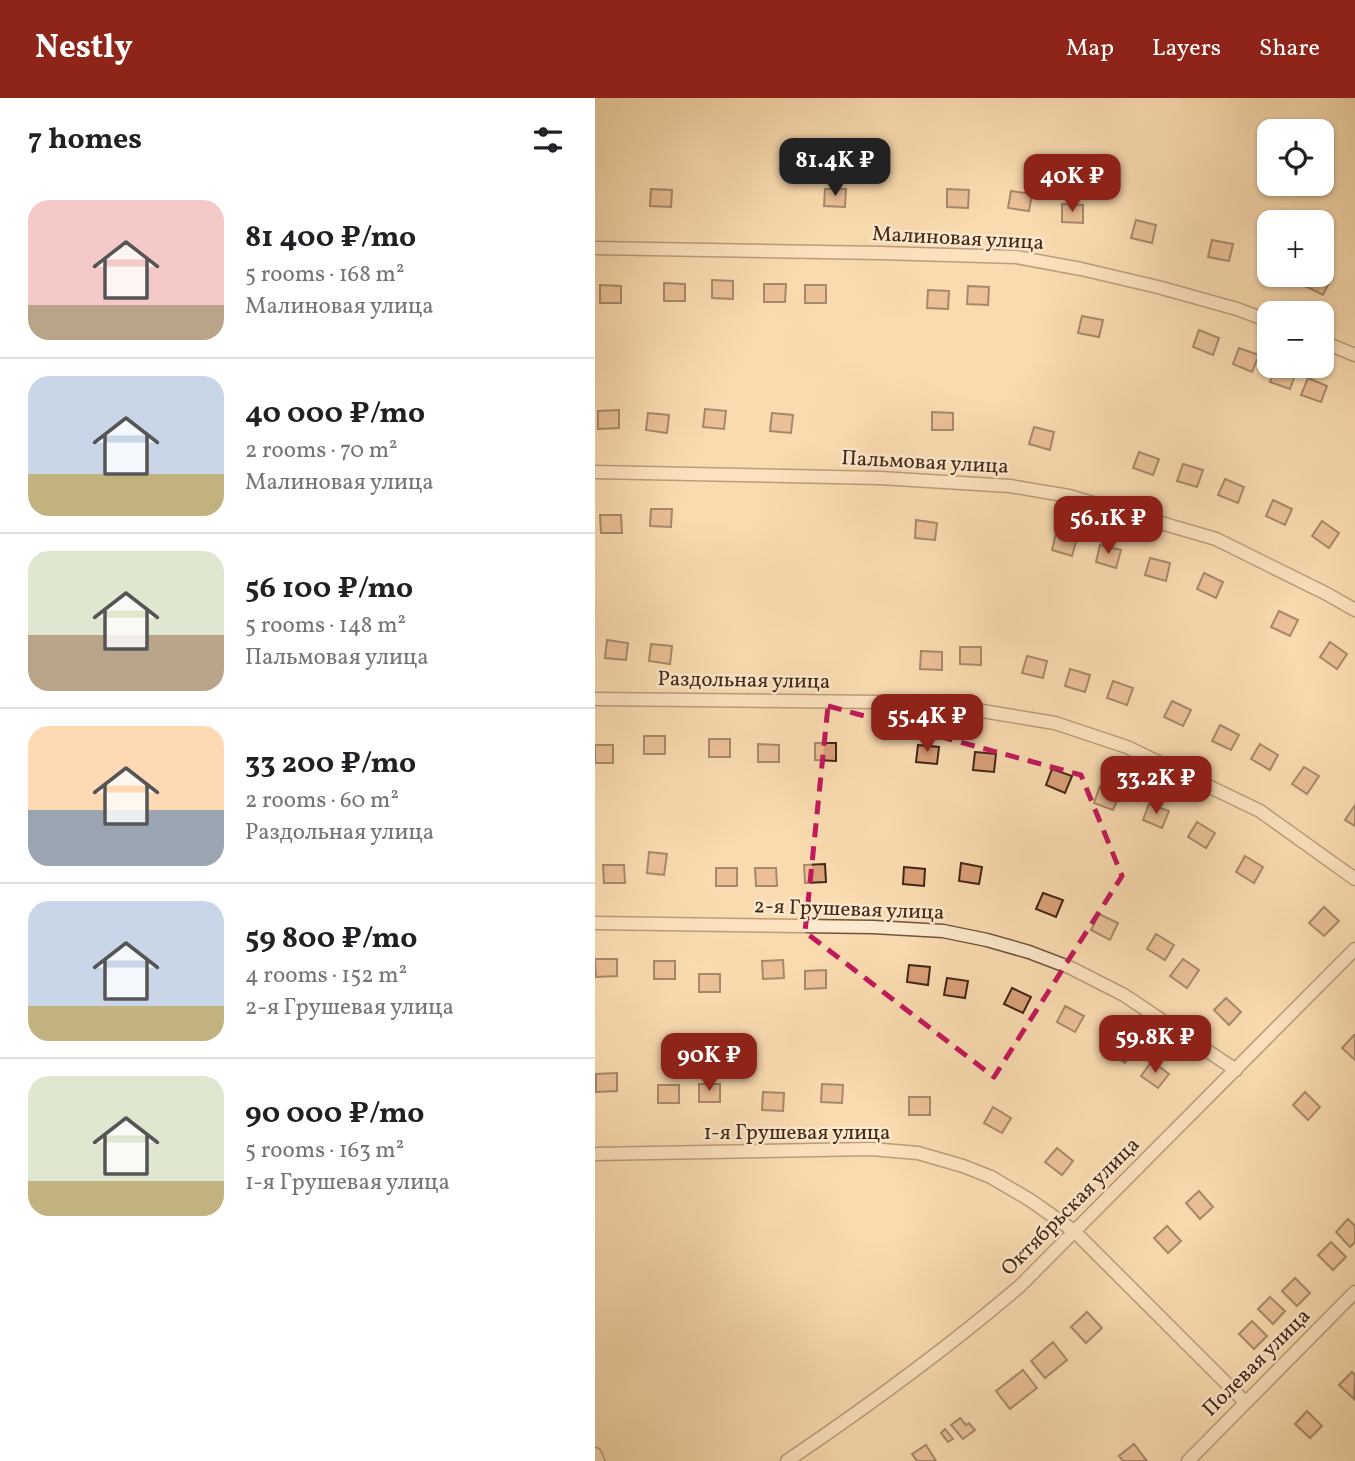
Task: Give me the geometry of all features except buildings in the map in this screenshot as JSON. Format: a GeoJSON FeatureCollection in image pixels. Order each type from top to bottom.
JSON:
{"type":"FeatureCollection","features":[{"type":"Feature","properties":{"kind":"street","name":"Малиновая улица"},"geometry":{"type":"LineString","coordinates":[[595,248],[1016,257],[1158,287],[1257,316]]}},
{"type":"Feature","properties":{"kind":"street"},"geometry":{"type":"LineString","coordinates":[[1334,346],[1355,355]]}},
{"type":"Feature","properties":{"kind":"street","name":"Пальмовая улица"},"geometry":{"type":"LineString","coordinates":[[595,472],[880,478],[1010,486],[1069,496],[1216,539],[1355,610]]}},
{"type":"Feature","properties":{"kind":"street","name":"Раздольная улица"},"geometry":{"type":"LineString","coordinates":[[595,699],[880,702],[964,708],[1055,723],[1127,747],[1260,811],[1355,879]]}},
{"type":"Feature","properties":{"kind":"street","name":"2-я Грушевая улица"},"geometry":{"type":"LineString","coordinates":[[595,923],[943,931],[987,940],[1071,968],[1124,995],[1236,1070]]}},
{"type":"Feature","properties":{"kind":"street","name":"Октябрьская улица"},"geometry":{"type":"LineString","coordinates":[[787,1461],[916,1371],[978,1323],[1021,1285],[1355,949]]}},
{"type":"Feature","properties":{"kind":"street","name":"1-я Грушевая улица"},"geometry":{"type":"LineString","coordinates":[[595,1154],[871,1149],[918,1153],[963,1166],[991,1177],[1075,1231],[1245,1402]]}},
{"type":"Feature","properties":{"kind":"street","name":"Полевая улица"},"geometry":{"type":"LineString","coordinates":[[1188,1461],[1355,1292]]}},
{"type":"Feature","properties":{"kind":"street"},"geometry":{"type":"LineString","coordinates":[[595,1454],[598,1461]]}},
{"type":"Feature","properties":{"kind":"highlighted area"},"geometry":{"type":"Polygon","coordinates":[[[828,706],[1081,775],[1122,876],[994,1077],[805,932],[828,706]]]}}]}
